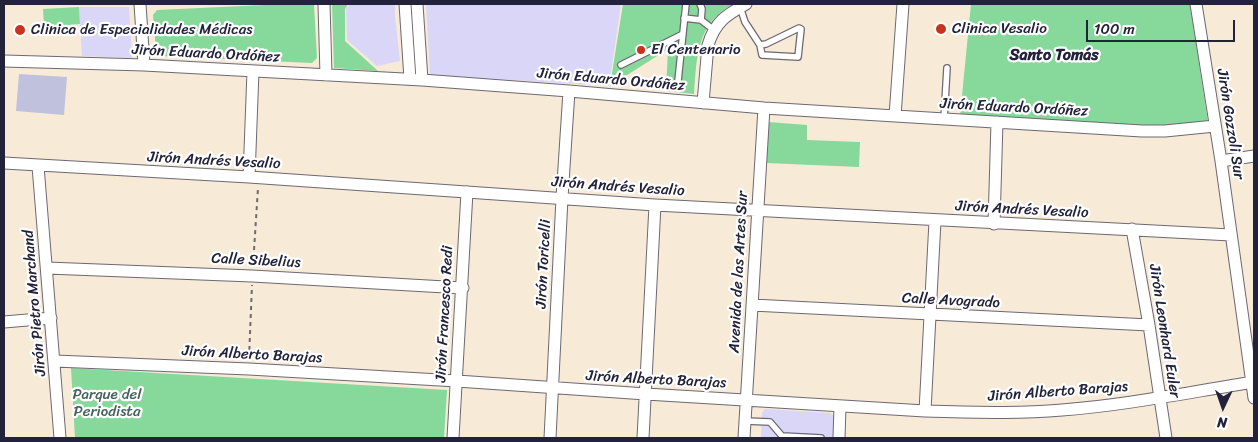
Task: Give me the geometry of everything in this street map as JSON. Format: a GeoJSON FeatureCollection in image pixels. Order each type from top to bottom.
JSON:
{"type":"FeatureCollection","features":[{"type":"Feature","properties":{"kind":"street"},"geometry":{"type":"LineString","coordinates":[[140,4],[144,65]]}},
{"type":"Feature","properties":{"kind":"street"},"geometry":{"type":"LineString","coordinates":[[324,4],[326,75]]}},
{"type":"Feature","properties":{"kind":"street"},"geometry":{"type":"LineString","coordinates":[[405,4],[416,80]]}},
{"type":"Feature","properties":{"kind":"street"},"geometry":{"type":"LineString","coordinates":[[416,4],[416,80]]}},
{"type":"Feature","properties":{"kind":"street"},"geometry":{"type":"LineString","coordinates":[[895,116],[903,4]]}},
{"type":"Feature","properties":{"kind":"street","name":"Jirón Gozzoli Sur"},"geometry":{"type":"LineString","coordinates":[[1196,4],[1232,235],[1254,398]]}},
{"type":"Feature","properties":{"kind":"street"},"geometry":{"type":"LineString","coordinates":[[703,103],[708,45],[714,30],[721,20],[743,6]]}},
{"type":"Feature","properties":{"kind":"street","name":"Jirón Eduardo Ordóñez"},"geometry":{"type":"LineString","coordinates":[[4,61],[144,65],[416,80],[569,90],[764,108],[997,122],[1165,131],[1215,126]]}},
{"type":"Feature","properties":{"kind":"street"},"geometry":{"type":"LineString","coordinates":[[249,177],[254,71]]}},
{"type":"Feature","properties":{"kind":"street","name":"Jirón Toricelli"},"geometry":{"type":"LineString","coordinates":[[550,438],[569,90]]}},
{"type":"Feature","properties":{"kind":"street","name":"Avenida de las Artes Sur"},"geometry":{"type":"LineString","coordinates":[[744,438],[764,108]]}},
{"type":"Feature","properties":{"kind":"street"},"geometry":{"type":"LineString","coordinates":[[994,224],[997,122]]}},
{"type":"Feature","properties":{"kind":"street"},"geometry":{"type":"LineString","coordinates":[[1221,161],[1254,156]]}},
{"type":"Feature","properties":{"kind":"street","name":"Jirón Andrés Vesalio"},"geometry":{"type":"LineString","coordinates":[[4,163],[249,177],[655,205],[1232,235]]}},
{"type":"Feature","properties":{"kind":"street","name":"Jirón Pietro Marchand"},"geometry":{"type":"LineString","coordinates":[[38,166],[60,438]]}},
{"type":"Feature","properties":{"kind":"street","name":"Jirón Francesco Redi"},"geometry":{"type":"LineString","coordinates":[[453,438],[467,192]]}},
{"type":"Feature","properties":{"kind":"street"},"geometry":{"type":"LineString","coordinates":[[643,438],[655,205]]}},
{"type":"Feature","properties":{"kind":"street"},"geometry":{"type":"LineString","coordinates":[[925,411],[935,221]]}},
{"type":"Feature","properties":{"kind":"street","name":"Jirón Leonhard Euler"},"geometry":{"type":"LineString","coordinates":[[1132,229],[1166,438]]}},
{"type":"Feature","properties":{"kind":"street","name":"Calle Sibelius"},"geometry":{"type":"LineString","coordinates":[[47,268],[252,276],[463,288]]}},
{"type":"Feature","properties":{"kind":"street","name":"Calle Avogrado"},"geometry":{"type":"LineString","coordinates":[[752,305],[1149,325]]}},
{"type":"Feature","properties":{"kind":"street"},"geometry":{"type":"LineString","coordinates":[[4,322],[51,318]]}},
{"type":"Feature","properties":{"kind":"street","name":"Jirón Alberto Barajas"},"geometry":{"type":"LineString","coordinates":[[54,361],[456,381],[925,411],[1006,413],[1062,410],[1161,399],[1253,382]]}},
{"type":"Feature","properties":{"kind":"street"},"geometry":{"type":"LineString","coordinates":[[839,438],[840,406]]}},
{"type":"Feature","properties":{"kind":"lane"},"geometry":{"type":"LineString","coordinates":[[678,82],[686,4]]}},
{"type":"Feature","properties":{"kind":"lane"},"geometry":{"type":"LineString","coordinates":[[700,4],[702,9],[701,20]]}},
{"type":"Feature","properties":{"kind":"lane"},"geometry":{"type":"LineString","coordinates":[[743,6],[746,22],[760,45],[762,55],[797,57],[801,29],[799,28],[760,45]]}},
{"type":"Feature","properties":{"kind":"lane"},"geometry":{"type":"LineString","coordinates":[[684,18],[701,20],[714,30]]}},
{"type":"Feature","properties":{"kind":"lane"},"geometry":{"type":"LineString","coordinates":[[620,65],[683,34]]}},
{"type":"Feature","properties":{"kind":"lane"},"geometry":{"type":"LineString","coordinates":[[944,119],[947,68]]}},
{"type":"Feature","properties":{"kind":"lane"},"geometry":{"type":"LineString","coordinates":[[745,421],[770,422],[782,436],[822,438]]}},
{"type":"Feature","properties":{"kind":"shaded area"},"geometry":{"type":"Polygon","coordinates":[[[350,4],[395,4],[400,61],[377,66],[347,40],[346,8],[350,4]]]}},
{"type":"Feature","properties":{"kind":"shaded area"},"geometry":{"type":"Polygon","coordinates":[[[426,4],[621,4],[609,86],[430,75],[426,4]]]}},
{"type":"Feature","properties":{"kind":"shaded area"},"geometry":{"type":"Polygon","coordinates":[[[79,7],[129,7],[132,58],[82,56],[79,7]]]}},
{"type":"Feature","properties":{"kind":"shaded area"},"geometry":{"type":"Polygon","coordinates":[[[19,74],[67,77],[64,115],[16,111],[19,74]]]}},
{"type":"Feature","properties":{"kind":"shaded area"},"geometry":{"type":"Polygon","coordinates":[[[765,409],[830,413],[835,417],[834,438],[761,438],[762,413],[765,409]]]}},
{"type":"Feature","properties":{"kind":"green space"},"geometry":{"type":"Polygon","coordinates":[[[286,4],[314,5],[317,58],[312,63],[161,56],[156,51],[153,15],[157,10],[286,4]]]}},
{"type":"Feature","properties":{"kind":"green space"},"geometry":{"type":"Polygon","coordinates":[[[332,4],[348,4],[345,9],[345,41],[378,71],[334,68],[332,4]]]}},
{"type":"Feature","properties":{"kind":"green space","name":"El Centenario"},"geometry":{"type":"Polygon","coordinates":[[[623,4],[733,4],[721,12],[705,32],[698,54],[694,94],[666,91],[668,49],[610,86],[623,4]]]}},
{"type":"Feature","properties":{"kind":"green space"},"geometry":{"type":"Polygon","coordinates":[[[971,4],[1190,4],[1208,122],[1162,128],[960,116],[971,4]]]}},
{"type":"Feature","properties":{"kind":"green space"},"geometry":{"type":"Polygon","coordinates":[[[79,7],[80,24],[44,27],[43,9],[79,7]]]}},
{"type":"Feature","properties":{"kind":"green space"},"geometry":{"type":"Polygon","coordinates":[[[768,122],[807,125],[807,140],[860,142],[859,167],[766,163],[768,122]]]}},
{"type":"Feature","properties":{"kind":"green space","name":"Parque del Periodista"},"geometry":{"type":"Polygon","coordinates":[[[71,368],[447,390],[444,438],[75,438],[71,368]]]}},
{"type":"Feature","properties":{"kind":"place","name":"Clinica Vesalio"},"geometry":{"type":"Point","coordinates":[941,29]}},
{"type":"Feature","properties":{"kind":"place","name":"Clinica de Especialidades Médicas"},"geometry":{"type":"Point","coordinates":[20,30]}},
{"type":"Feature","properties":{"kind":"place","name":"El Centenario"},"geometry":{"type":"Point","coordinates":[641,50]}},
{"type":"Feature","properties":{"kind":"district","name":"Santo Tomás"},"geometry":{"type":"Point","coordinates":[1054,56]}}]}
